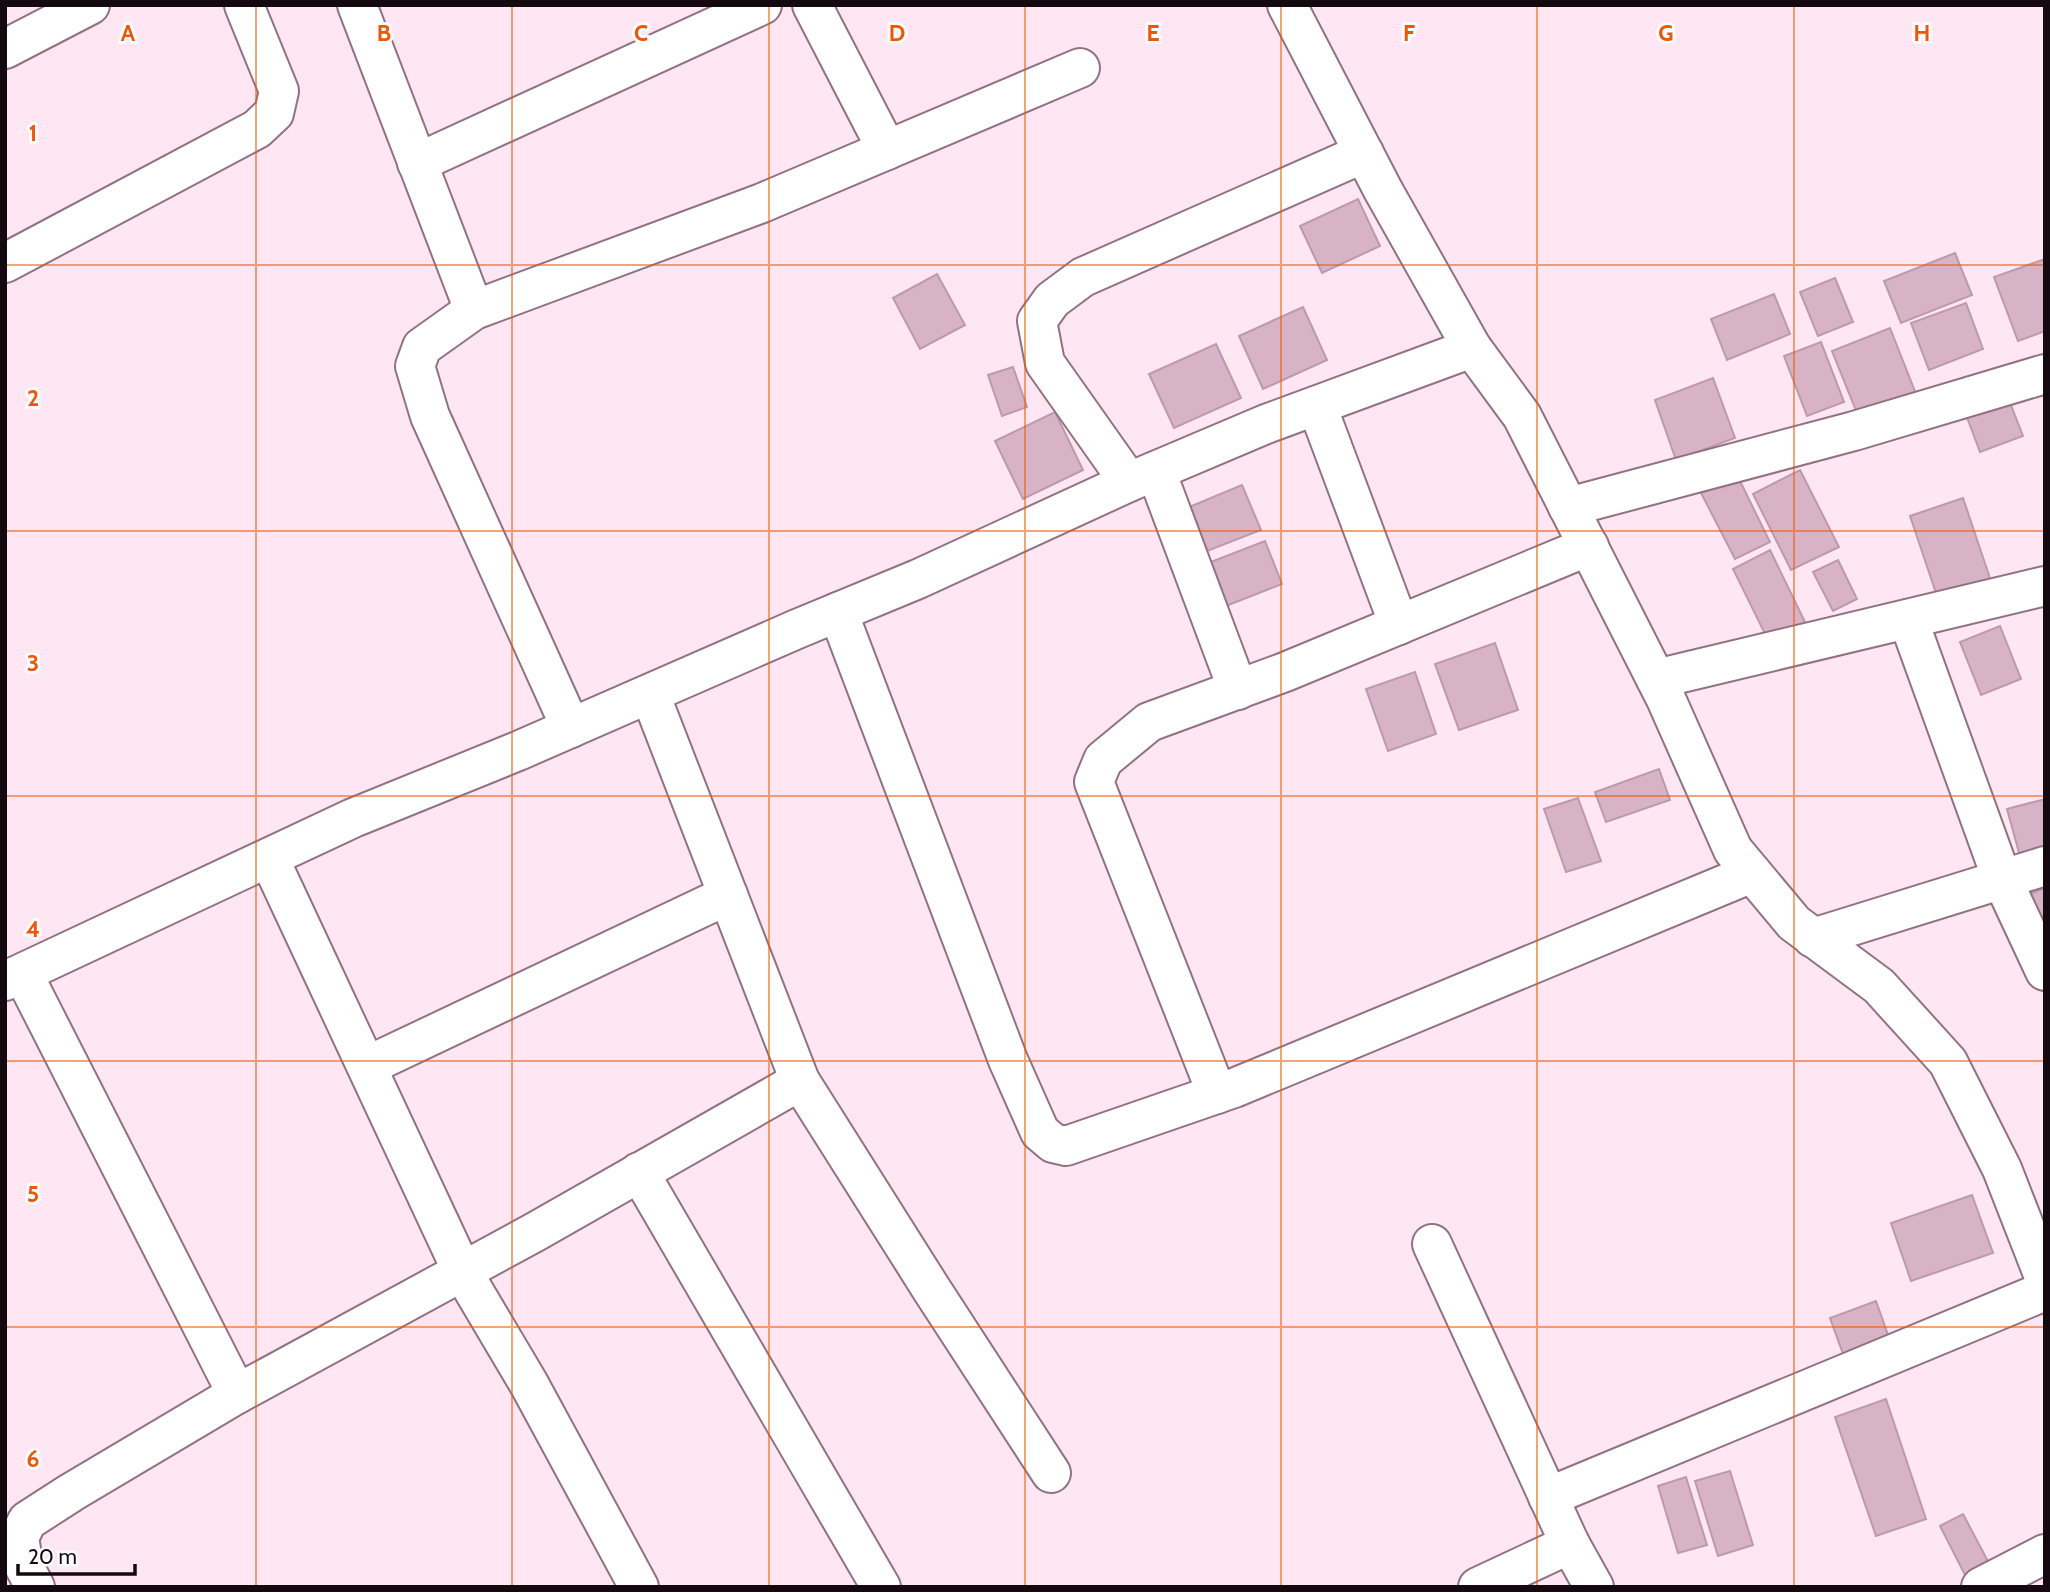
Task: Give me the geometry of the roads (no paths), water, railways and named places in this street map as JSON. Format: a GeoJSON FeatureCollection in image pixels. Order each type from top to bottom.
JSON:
{"type":"FeatureCollection","features":[{"type":"Feature","properties":{"kind":"street"},"geometry":{"type":"LineString","coordinates":[[5,49],[90,5]]}},
{"type":"Feature","properties":{"kind":"street"},"geometry":{"type":"LineString","coordinates":[[5,263],[257,129],[274,113],[279,91],[244,5]]}},
{"type":"Feature","properties":{"kind":"street"},"geometry":{"type":"LineString","coordinates":[[358,5],[474,310]]}},
{"type":"Feature","properties":{"kind":"street"},"geometry":{"type":"LineString","coordinates":[[417,163],[762,5]]}},
{"type":"Feature","properties":{"kind":"street"},"geometry":{"type":"LineString","coordinates":[[812,5],[887,150]]}},
{"type":"Feature","properties":{"kind":"street"},"geometry":{"type":"LineString","coordinates":[[1287,5],[1364,153],[1472,348],[1522,416],[1656,679],[1734,850],[1794,923],[1879,986],[1948,1062],[2002,1169],[2034,1220],[2045,1279]]}},
{"type":"Feature","properties":{"kind":"street"},"geometry":{"type":"LineString","coordinates":[[571,728],[430,416],[415,366],[422,346],[474,310],[762,203],[1080,68]]}},
{"type":"Feature","properties":{"kind":"street"},"geometry":{"type":"LineString","coordinates":[[1238,690],[1143,476],[1045,363],[1037,321],[1052,300],[1083,277],[1364,153]]}},
{"type":"Feature","properties":{"kind":"street"},"geometry":{"type":"LineString","coordinates":[[237,1394],[14,978],[353,818],[918,579],[1143,476],[1266,425],[1472,348]]}},
{"type":"Feature","properties":{"kind":"street"},"geometry":{"type":"LineString","coordinates":[[1568,507],[1854,431],[2045,374]]}},
{"type":"Feature","properties":{"kind":"street"},"geometry":{"type":"LineString","coordinates":[[1317,406],[1399,625]]}},
{"type":"Feature","properties":{"kind":"street"},"geometry":{"type":"LineString","coordinates":[[1217,1094],[1094,782],[1103,760],[1149,722],[1238,690],[1589,546]]}},
{"type":"Feature","properties":{"kind":"street"},"geometry":{"type":"LineString","coordinates":[[1656,679],[2045,586]]}},
{"type":"Feature","properties":{"kind":"street"},"geometry":{"type":"LineString","coordinates":[[838,612],[1008,1059],[1040,1132],[1053,1143],[1066,1146],[1217,1094],[1752,873]]}},
{"type":"Feature","properties":{"kind":"street"},"geometry":{"type":"LineString","coordinates":[[1908,619],[2003,879],[2045,971]]}},
{"type":"Feature","properties":{"kind":"street"},"geometry":{"type":"LineString","coordinates":[[650,694],[800,1081],[1051,1474]]}},
{"type":"Feature","properties":{"kind":"street"},"geometry":{"type":"LineString","coordinates":[[269,858],[462,1271],[529,1384],[639,1587]]}},
{"type":"Feature","properties":{"kind":"street"},"geometry":{"type":"LineString","coordinates":[[1813,937],[2045,866]]}},
{"type":"Feature","properties":{"kind":"street"},"geometry":{"type":"LineString","coordinates":[[367,1066],[728,895]]}},
{"type":"Feature","properties":{"kind":"street"},"geometry":{"type":"LineString","coordinates":[[35,1587],[24,1566],[19,1538],[27,1521],[237,1394],[800,1081]]}},
{"type":"Feature","properties":{"kind":"street"},"geometry":{"type":"LineString","coordinates":[[639,1172],[881,1587]]}},
{"type":"Feature","properties":{"kind":"street"},"geometry":{"type":"LineString","coordinates":[[1432,1244],[1570,1544],[1594,1587]]}},
{"type":"Feature","properties":{"kind":"street"},"geometry":{"type":"LineString","coordinates":[[1548,1497],[2045,1291]]}},
{"type":"Feature","properties":{"kind":"street"},"geometry":{"type":"LineString","coordinates":[[1478,1587],[1570,1544]]}},
{"type":"Feature","properties":{"kind":"street"},"geometry":{"type":"LineString","coordinates":[[1981,1587],[2045,1553]]}}]}
